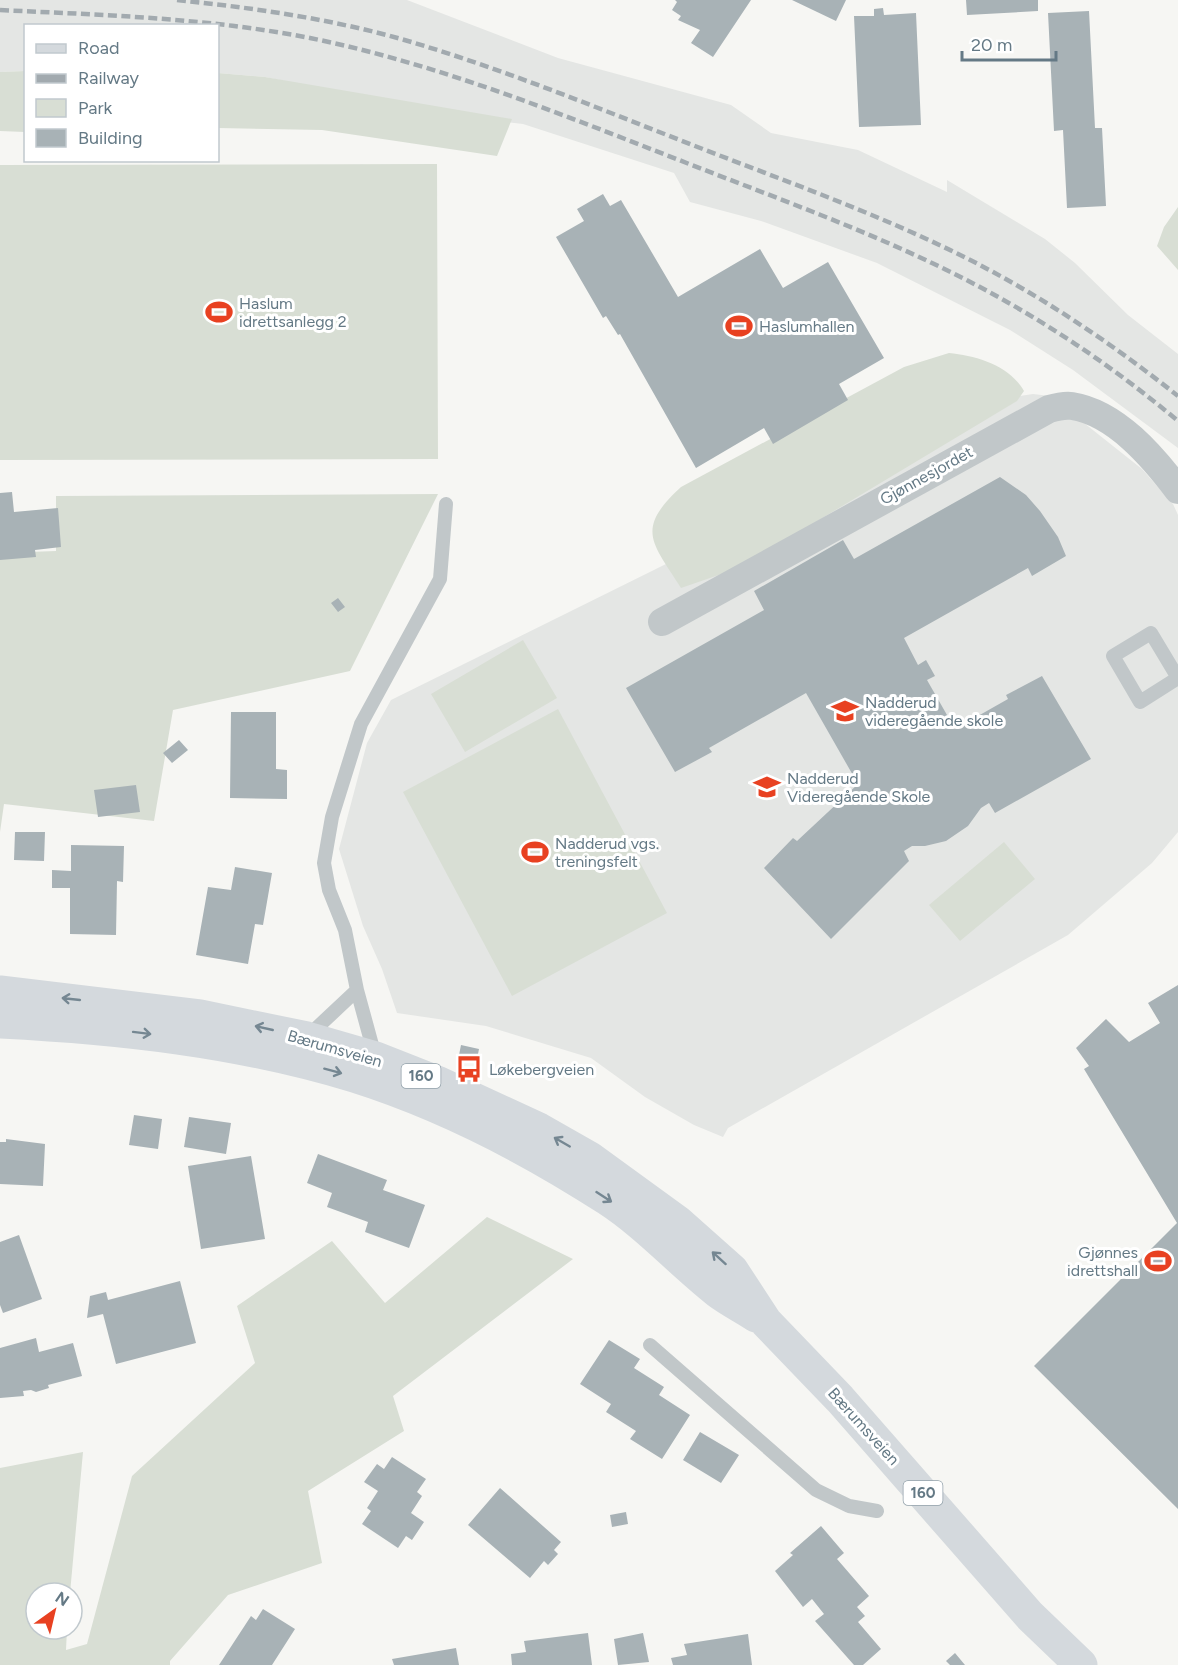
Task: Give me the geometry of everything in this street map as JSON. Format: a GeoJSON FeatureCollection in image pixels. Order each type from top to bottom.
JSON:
{"type":"FeatureCollection","features":[{"type":"Feature","properties":{"kind":"main road","name":"Bærumsveien"},"geometry":{"type":"LineString","coordinates":[[0,992],[200,1016],[307,1038],[375,1059],[493,1106],[590,1158],[678,1222],[732,1270],[766,1322],[840,1398],[1030,1616],[1081,1665]]}},
{"type":"Feature","properties":{"kind":"main road","name":"Bærumsveien"},"geometry":{"type":"LineString","coordinates":[[0,1022],[70,1025],[197,1040],[281,1056],[344,1074],[423,1102],[483,1128],[545,1161],[609,1200],[664,1244],[719,1293],[766,1322]]}},
{"type":"Feature","properties":{"kind":"street","name":"Gjønnesjordet"},"geometry":{"type":"LineString","coordinates":[[662,622],[1049,409],[1070,405],[1116,426],[1155,460],[1178,490]]}},
{"type":"Feature","properties":{"kind":"lane"},"geometry":{"type":"LineString","coordinates":[[375,1059],[357,990],[345,930],[329,890],[324,863],[332,817],[361,724],[440,579],[446,504]]}},
{"type":"Feature","properties":{"kind":"lane"},"geometry":{"type":"LineString","coordinates":[[1150,633],[1178,678],[1140,702],[1113,656],[1150,633]]}},
{"type":"Feature","properties":{"kind":"lane"},"geometry":{"type":"LineString","coordinates":[[307,1038],[357,990]]}},
{"type":"Feature","properties":{"kind":"lane"},"geometry":{"type":"LineString","coordinates":[[650,1345],[741,1421],[816,1490],[849,1506],[877,1511]]}},
{"type":"Feature","properties":{"kind":"shaded area"},"geometry":{"type":"Polygon","coordinates":[[[0,0],[407,0],[558,58],[731,105],[771,133],[858,150],[947,192],[947,180],[1045,239],[1075,263],[1128,315],[1178,354],[1178,448],[1073,370],[1010,330],[877,263],[761,221],[690,202],[674,173],[523,124],[465,117],[265,77],[219,73],[219,24],[24,24],[24,71],[0,72],[0,0]]]}},
{"type":"Feature","properties":{"kind":"shaded area","name":"Nadderud Videregående Skole"},"geometry":{"type":"Polygon","coordinates":[[[1033,394],[1050,396],[1142,469],[1173,504],[1178,515],[1178,832],[1152,863],[1068,935],[728,1128],[723,1137],[694,1125],[645,1097],[591,1058],[486,1026],[397,1013],[382,969],[363,926],[339,849],[367,743],[391,700],[666,564],[1020,396],[1033,394]]]}},
{"type":"Feature","properties":{"kind":"green space"},"geometry":{"type":"Polygon","coordinates":[[[24,71],[24,132],[0,131],[0,72],[24,71]]]}},
{"type":"Feature","properties":{"kind":"green space"},"geometry":{"type":"Polygon","coordinates":[[[219,73],[265,77],[512,119],[497,156],[322,130],[219,128],[219,73]]]}},
{"type":"Feature","properties":{"kind":"green space","name":"Haslum idrettsanlegg 2"},"geometry":{"type":"Polygon","coordinates":[[[437,164],[438,459],[0,460],[0,165],[437,164]]]}},
{"type":"Feature","properties":{"kind":"green space"},"geometry":{"type":"Polygon","coordinates":[[[1178,207],[1178,270],[1157,246],[1164,227],[1178,207]]]}},
{"type":"Feature","properties":{"kind":"green space"},"geometry":{"type":"Polygon","coordinates":[[[949,353],[981,359],[1001,368],[1018,382],[1024,391],[1017,401],[739,568],[681,588],[656,548],[653,526],[666,502],[681,487],[904,367],[949,353]]]}},
{"type":"Feature","properties":{"kind":"green space"},"geometry":{"type":"Polygon","coordinates":[[[438,494],[350,671],[173,710],[154,821],[4,804],[0,832],[0,553],[56,551],[56,496],[438,494]]]}},
{"type":"Feature","properties":{"kind":"green space"},"geometry":{"type":"Polygon","coordinates":[[[523,640],[557,698],[465,752],[431,694],[523,640]]]}},
{"type":"Feature","properties":{"kind":"green space","name":"Nadderud vgs. treningsfelt"},"geometry":{"type":"Polygon","coordinates":[[[558,709],[667,913],[512,996],[403,792],[558,709]]]}},
{"type":"Feature","properties":{"kind":"green space"},"geometry":{"type":"Polygon","coordinates":[[[1004,842],[1035,879],[960,941],[929,905],[1004,842]]]}},
{"type":"Feature","properties":{"kind":"green space"},"geometry":{"type":"Polygon","coordinates":[[[487,1217],[573,1259],[393,1396],[404,1431],[308,1491],[322,1563],[228,1595],[170,1661],[170,1665],[0,1665],[0,1468],[83,1452],[71,1581],[24,1581],[24,1641],[66,1641],[66,1650],[87,1644],[132,1476],[255,1363],[237,1306],[332,1241],[385,1303],[487,1217]]]}},
{"type":"Feature","properties":{"kind":"building"},"geometry":{"type":"Polygon","coordinates":[[[675,0],[751,0],[713,57],[691,43],[700,30],[678,20],[681,16],[672,10],[677,2],[675,0]]]}},
{"type":"Feature","properties":{"kind":"building"},"geometry":{"type":"Polygon","coordinates":[[[792,0],[846,0],[836,21],[792,0]]]}},
{"type":"Feature","properties":{"kind":"building"},"geometry":{"type":"Polygon","coordinates":[[[966,0],[1038,0],[1038,11],[967,15],[966,0]]]}},
{"type":"Feature","properties":{"kind":"building"},"geometry":{"type":"Polygon","coordinates":[[[883,8],[884,15],[916,13],[921,125],[859,127],[854,16],[874,16],[874,9],[883,8]]]}},
{"type":"Feature","properties":{"kind":"building"},"geometry":{"type":"Polygon","coordinates":[[[1089,11],[1095,128],[1102,128],[1106,206],[1067,208],[1063,130],[1054,131],[1048,13],[1089,11]]]}},
{"type":"Feature","properties":{"kind":"building","name":"Haslumhallen"},"geometry":{"type":"Polygon","coordinates":[[[603,194],[610,206],[621,200],[678,297],[760,249],[783,288],[828,262],[884,358],[839,384],[848,400],[773,444],[764,428],[696,468],[620,334],[618,335],[606,316],[603,318],[556,237],[584,221],[577,209],[603,194]]]}},
{"type":"Feature","properties":{"kind":"building"},"geometry":{"type":"Polygon","coordinates":[[[1000,477],[1026,495],[1040,511],[1058,537],[1066,556],[1032,576],[1028,568],[904,638],[918,665],[926,660],[935,676],[927,680],[955,729],[1008,699],[1006,695],[1042,676],[1091,759],[995,813],[989,803],[981,808],[968,826],[946,841],[925,846],[912,846],[904,851],[909,861],[831,939],[764,868],[793,838],[797,841],[858,784],[806,693],[709,748],[712,752],[675,772],[626,688],[764,610],[754,591],[843,540],[854,559],[1000,477]]]}},
{"type":"Feature","properties":{"kind":"building"},"geometry":{"type":"Polygon","coordinates":[[[12,492],[14,512],[58,508],[61,547],[35,550],[36,557],[0,560],[0,493],[12,492]]]}},
{"type":"Feature","properties":{"kind":"building"},"geometry":{"type":"Polygon","coordinates":[[[338,598],[345,607],[338,612],[331,603],[338,598]]]}},
{"type":"Feature","properties":{"kind":"building"},"geometry":{"type":"Polygon","coordinates":[[[231,712],[276,712],[276,769],[287,770],[287,799],[230,798],[231,712]]]}},
{"type":"Feature","properties":{"kind":"building"},"geometry":{"type":"Polygon","coordinates":[[[179,740],[188,750],[172,763],[163,753],[179,740]]]}},
{"type":"Feature","properties":{"kind":"building"},"geometry":{"type":"Polygon","coordinates":[[[136,785],[140,812],[98,817],[94,790],[136,785]]]}},
{"type":"Feature","properties":{"kind":"building"},"geometry":{"type":"Polygon","coordinates":[[[15,832],[45,832],[44,861],[14,860],[15,832]]]}},
{"type":"Feature","properties":{"kind":"building"},"geometry":{"type":"Polygon","coordinates":[[[71,845],[124,846],[123,882],[117,881],[116,935],[70,934],[70,888],[52,888],[52,870],[71,871],[71,845]]]}},
{"type":"Feature","properties":{"kind":"building"},"geometry":{"type":"Polygon","coordinates":[[[235,867],[272,873],[263,925],[255,924],[248,964],[196,955],[208,887],[231,890],[235,867]]]}},
{"type":"Feature","properties":{"kind":"building","name":"Gjønnes idrettshall"},"geometry":{"type":"Polygon","coordinates":[[[1178,985],[1178,1509],[1034,1366],[1177,1223],[1084,1069],[1089,1066],[1076,1048],[1106,1019],[1129,1042],[1160,1023],[1148,1003],[1178,985]]]}},
{"type":"Feature","properties":{"kind":"building"},"geometry":{"type":"Polygon","coordinates":[[[461,1045],[479,1049],[477,1059],[459,1055],[461,1045]]]}},
{"type":"Feature","properties":{"kind":"building"},"geometry":{"type":"Polygon","coordinates":[[[134,1115],[162,1119],[158,1149],[129,1145],[134,1115]]]}},
{"type":"Feature","properties":{"kind":"building"},"geometry":{"type":"Polygon","coordinates":[[[189,1117],[231,1123],[226,1154],[184,1147],[189,1117]]]}},
{"type":"Feature","properties":{"kind":"building"},"geometry":{"type":"Polygon","coordinates":[[[6,1139],[45,1144],[43,1186],[0,1184],[0,1142],[6,1142],[6,1139]]]}},
{"type":"Feature","properties":{"kind":"building"},"geometry":{"type":"Polygon","coordinates":[[[318,1154],[387,1180],[383,1190],[425,1205],[409,1248],[365,1232],[368,1222],[327,1207],[332,1193],[307,1183],[318,1154]]]}},
{"type":"Feature","properties":{"kind":"building"},"geometry":{"type":"Polygon","coordinates":[[[251,1156],[265,1239],[201,1249],[188,1166],[251,1156]]]}},
{"type":"Feature","properties":{"kind":"building"},"geometry":{"type":"Polygon","coordinates":[[[19,1235],[42,1299],[3,1313],[0,1305],[0,1242],[19,1235]]]}},
{"type":"Feature","properties":{"kind":"building"},"geometry":{"type":"Polygon","coordinates":[[[180,1281],[196,1343],[116,1364],[103,1314],[87,1318],[90,1296],[106,1292],[108,1300],[180,1281]]]}},
{"type":"Feature","properties":{"kind":"building"},"geometry":{"type":"Polygon","coordinates":[[[36,1338],[39,1352],[73,1343],[82,1376],[48,1385],[49,1388],[36,1392],[23,1391],[24,1396],[0,1398],[0,1348],[36,1338]]]}},
{"type":"Feature","properties":{"kind":"building"},"geometry":{"type":"Polygon","coordinates":[[[609,1340],[640,1359],[634,1368],[664,1387],[659,1395],[690,1415],[662,1459],[630,1439],[636,1431],[606,1412],[611,1404],[580,1384],[609,1340]]]}},
{"type":"Feature","properties":{"kind":"building"},"geometry":{"type":"Polygon","coordinates":[[[700,1432],[739,1455],[721,1483],[683,1460],[700,1432]]]}},
{"type":"Feature","properties":{"kind":"building"},"geometry":{"type":"Polygon","coordinates":[[[392,1457],[426,1479],[417,1492],[422,1496],[411,1513],[424,1522],[412,1540],[406,1536],[398,1548],[362,1524],[371,1511],[367,1508],[378,1491],[364,1482],[377,1464],[384,1469],[392,1457]]]}},
{"type":"Feature","properties":{"kind":"building"},"geometry":{"type":"Polygon","coordinates":[[[500,1488],[561,1542],[554,1550],[558,1554],[548,1565],[544,1561],[530,1578],[468,1525],[500,1488]]]}},
{"type":"Feature","properties":{"kind":"building"},"geometry":{"type":"Polygon","coordinates":[[[626,1512],[628,1524],[612,1527],[610,1515],[626,1512]]]}},
{"type":"Feature","properties":{"kind":"building"},"geometry":{"type":"Polygon","coordinates":[[[821,1526],[844,1553],[837,1559],[869,1596],[857,1607],[865,1616],[858,1622],[881,1649],[863,1665],[854,1665],[815,1621],[824,1614],[812,1599],[803,1607],[775,1571],[793,1555],[790,1553],[821,1526]]]}},
{"type":"Feature","properties":{"kind":"building"},"geometry":{"type":"Polygon","coordinates":[[[263,1609],[295,1629],[272,1665],[219,1665],[251,1616],[256,1620],[263,1609]]]}},
{"type":"Feature","properties":{"kind":"building"},"geometry":{"type":"Polygon","coordinates":[[[588,1633],[592,1665],[512,1665],[511,1654],[526,1652],[524,1641],[588,1633]]]}},
{"type":"Feature","properties":{"kind":"building"},"geometry":{"type":"Polygon","coordinates":[[[643,1633],[649,1662],[618,1665],[614,1639],[643,1633]]]}},
{"type":"Feature","properties":{"kind":"building"},"geometry":{"type":"Polygon","coordinates":[[[748,1634],[752,1665],[673,1665],[671,1658],[687,1655],[684,1644],[748,1634]]]}},
{"type":"Feature","properties":{"kind":"building"},"geometry":{"type":"Polygon","coordinates":[[[456,1648],[459,1665],[394,1665],[392,1659],[456,1648]]]}},
{"type":"Feature","properties":{"kind":"building"},"geometry":{"type":"Polygon","coordinates":[[[955,1653],[965,1665],[950,1665],[946,1661],[955,1653]]]}},
{"type":"Feature","properties":{"kind":"railway"},"geometry":{"type":"LineString","coordinates":[[177,0],[293,15],[351,26],[408,41],[553,90],[838,201],[944,247],[1004,278],[1081,325],[1178,396]]}},
{"type":"Feature","properties":{"kind":"railway"},"geometry":{"type":"LineString","coordinates":[[0,10],[156,18],[214,24]]}},
{"type":"Feature","properties":{"kind":"railway"},"geometry":{"type":"LineString","coordinates":[[219,25],[310,38],[405,61],[497,91],[588,125],[870,235],[965,279],[1029,315],[1091,354],[1178,421]]}},
{"type":"Feature","properties":{"kind":"place","name":"Haslum idrettsanlegg 2"},"geometry":{"type":"Point","coordinates":[219,312]}},
{"type":"Feature","properties":{"kind":"place","name":"Haslumhallen"},"geometry":{"type":"Point","coordinates":[739,326]}},
{"type":"Feature","properties":{"kind":"place","name":"Nadderud videregående skole"},"geometry":{"type":"Point","coordinates":[845,711]}},
{"type":"Feature","properties":{"kind":"place","name":"Nadderud Videregående Skole"},"geometry":{"type":"Point","coordinates":[767,787]}},
{"type":"Feature","properties":{"kind":"place","name":"Nadderud vgs. treningsfelt"},"geometry":{"type":"Point","coordinates":[535,852]}},
{"type":"Feature","properties":{"kind":"place","name":"Løkebergveien"},"geometry":{"type":"Point","coordinates":[469,1069]}},
{"type":"Feature","properties":{"kind":"place","name":"Gjønnes idrettshall"},"geometry":{"type":"Point","coordinates":[1158,1261]}}]}
